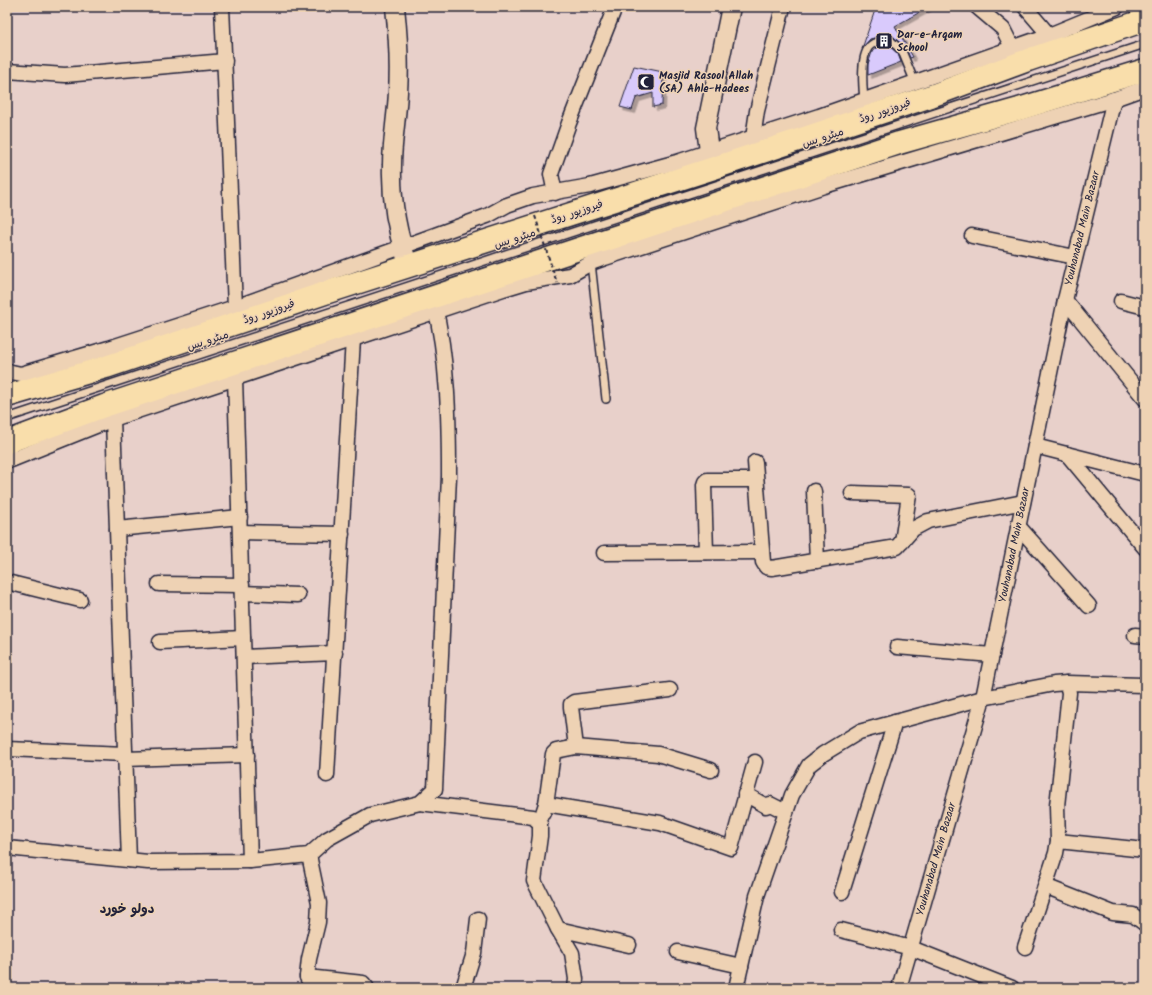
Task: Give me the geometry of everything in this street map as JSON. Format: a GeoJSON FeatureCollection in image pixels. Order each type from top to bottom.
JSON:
{"type":"FeatureCollection","features":[{"type":"Feature","properties":{"kind":"main road","name":"فیروزپور روڈ"},"geometry":{"type":"LineString","coordinates":[[7,396],[106,367],[237,315],[331,291],[405,257],[822,124],[923,86],[1028,60],[1145,20]]}},
{"type":"Feature","properties":{"kind":"main road"},"geometry":{"type":"LineString","coordinates":[[9,456],[104,406],[233,371],[434,304],[899,143],[1019,109],[1145,70]]}},
{"type":"Feature","properties":{"kind":"street"},"geometry":{"type":"LineString","coordinates":[[7,370],[21,374],[109,348],[237,315],[222,7]]}},
{"type":"Feature","properties":{"kind":"street"},"geometry":{"type":"LineString","coordinates":[[395,7],[399,43],[399,66],[392,164],[396,218],[405,257],[507,205],[533,196],[590,186],[677,162],[711,160],[752,138],[822,124],[864,101],[923,86],[1012,47],[1117,7]]}},
{"type":"Feature","properties":{"kind":"street"},"geometry":{"type":"LineString","coordinates":[[555,193],[551,174],[569,123],[615,7]]}},
{"type":"Feature","properties":{"kind":"street"},"geometry":{"type":"LineString","coordinates":[[711,160],[706,128],[731,7]]}},
{"type":"Feature","properties":{"kind":"street"},"geometry":{"type":"LineString","coordinates":[[752,138],[782,7]]}},
{"type":"Feature","properties":{"kind":"street"},"geometry":{"type":"LineString","coordinates":[[977,7],[1003,29],[1012,47]]}},
{"type":"Feature","properties":{"kind":"street"},"geometry":{"type":"LineString","coordinates":[[1024,7],[1049,34]]}},
{"type":"Feature","properties":{"kind":"street"},"geometry":{"type":"LineString","coordinates":[[7,71],[65,75],[225,61]]}},
{"type":"Feature","properties":{"kind":"street"},"geometry":{"type":"LineString","coordinates":[[9,456],[113,419],[233,371],[353,339],[434,304],[526,282],[570,275],[591,263],[824,186],[1114,99],[1145,88]]}},
{"type":"Feature","properties":{"kind":"street","name":"Youhanabad Main Bazaar"},"geometry":{"type":"LineString","coordinates":[[899,988],[983,698],[1065,300],[1114,99]]}},
{"type":"Feature","properties":{"kind":"street"},"geometry":{"type":"LineString","coordinates":[[972,236],[1075,257]]}},
{"type":"Feature","properties":{"kind":"street"},"geometry":{"type":"LineString","coordinates":[[1065,300],[1145,399]]}},
{"type":"Feature","properties":{"kind":"street"},"geometry":{"type":"LineString","coordinates":[[1121,301],[1145,307]]}},
{"type":"Feature","properties":{"kind":"street"},"geometry":{"type":"LineString","coordinates":[[420,803],[435,789],[449,476],[446,372],[434,304]]}},
{"type":"Feature","properties":{"kind":"street"},"geometry":{"type":"LineString","coordinates":[[327,775],[353,339]]}},
{"type":"Feature","properties":{"kind":"street"},"geometry":{"type":"LineString","coordinates":[[233,371],[240,517],[250,861]]}},
{"type":"Feature","properties":{"kind":"street"},"geometry":{"type":"LineString","coordinates":[[113,419],[129,860]]}},
{"type":"Feature","properties":{"kind":"street"},"geometry":{"type":"LineString","coordinates":[[1035,446],[1145,474]]}},
{"type":"Feature","properties":{"kind":"street"},"geometry":{"type":"LineString","coordinates":[[1068,454],[1145,548]]}},
{"type":"Feature","properties":{"kind":"street"},"geometry":{"type":"LineString","coordinates":[[755,462],[763,562],[766,567],[772,568],[897,547],[914,529],[928,521],[1023,502]]}},
{"type":"Feature","properties":{"kind":"street"},"geometry":{"type":"LineString","coordinates":[[706,552],[705,482],[707,480],[756,480]]}},
{"type":"Feature","properties":{"kind":"street"},"geometry":{"type":"LineString","coordinates":[[814,491],[817,561]]}},
{"type":"Feature","properties":{"kind":"street"},"geometry":{"type":"LineString","coordinates":[[852,492],[909,495],[902,542]]}},
{"type":"Feature","properties":{"kind":"street"},"geometry":{"type":"LineString","coordinates":[[116,529],[240,517]]}},
{"type":"Feature","properties":{"kind":"street"},"geometry":{"type":"LineString","coordinates":[[1018,526],[1089,606]]}},
{"type":"Feature","properties":{"kind":"street"},"geometry":{"type":"LineString","coordinates":[[240,532],[342,534]]}},
{"type":"Feature","properties":{"kind":"street"},"geometry":{"type":"LineString","coordinates":[[604,553],[762,552]]}},
{"type":"Feature","properties":{"kind":"street"},"geometry":{"type":"LineString","coordinates":[[7,582],[80,600]]}},
{"type":"Feature","properties":{"kind":"street"},"geometry":{"type":"LineString","coordinates":[[159,584],[242,589],[298,595]]}},
{"type":"Feature","properties":{"kind":"street"},"geometry":{"type":"LineString","coordinates":[[160,642],[243,638]]}},
{"type":"Feature","properties":{"kind":"street"},"geometry":{"type":"LineString","coordinates":[[897,647],[992,655]]}},
{"type":"Feature","properties":{"kind":"street"},"geometry":{"type":"LineString","coordinates":[[244,657],[335,652]]}},
{"type":"Feature","properties":{"kind":"street"},"geometry":{"type":"LineString","coordinates":[[1025,947],[1056,853],[1058,841],[1058,806],[1069,693],[1067,683]]}},
{"type":"Feature","properties":{"kind":"street"},"geometry":{"type":"LineString","coordinates":[[736,988],[756,896],[792,795],[809,765],[823,754],[859,732],[983,698],[1054,684],[1143,685]]}},
{"type":"Feature","properties":{"kind":"street"},"geometry":{"type":"LineString","coordinates":[[576,748],[571,707],[571,704],[574,702],[670,690]]}},
{"type":"Feature","properties":{"kind":"street"},"geometry":{"type":"LineString","coordinates":[[842,892],[895,722]]}},
{"type":"Feature","properties":{"kind":"street"},"geometry":{"type":"LineString","coordinates":[[575,988],[576,979],[572,953],[534,882],[540,836],[540,823],[546,804],[553,754],[556,751],[576,748],[658,754],[711,770]]}},
{"type":"Feature","properties":{"kind":"street"},"geometry":{"type":"LineString","coordinates":[[7,750],[125,757],[247,755]]}},
{"type":"Feature","properties":{"kind":"street"},"geometry":{"type":"LineString","coordinates":[[546,804],[660,823],[731,848],[755,762]]}},
{"type":"Feature","properties":{"kind":"street"},"geometry":{"type":"LineString","coordinates":[[745,794],[766,806],[770,804],[786,812]]}},
{"type":"Feature","properties":{"kind":"street"},"geometry":{"type":"LineString","coordinates":[[7,848],[148,862],[250,861],[309,855],[327,840],[370,815],[420,803],[533,817],[540,823]]}},
{"type":"Feature","properties":{"kind":"street"},"geometry":{"type":"LineString","coordinates":[[1058,841],[1145,850]]}},
{"type":"Feature","properties":{"kind":"street"},"geometry":{"type":"LineString","coordinates":[[309,855],[319,903],[318,922],[309,959],[309,982],[363,983],[367,988]]}},
{"type":"Feature","properties":{"kind":"street"},"geometry":{"type":"LineString","coordinates":[[1045,886],[1113,913],[1133,915],[1145,924]]}},
{"type":"Feature","properties":{"kind":"street"},"geometry":{"type":"LineString","coordinates":[[463,988],[474,953],[478,919]]}},
{"type":"Feature","properties":{"kind":"street"},"geometry":{"type":"LineString","coordinates":[[558,929],[629,945]]}},
{"type":"Feature","properties":{"kind":"street"},"geometry":{"type":"LineString","coordinates":[[841,930],[911,948],[1012,988]]}},
{"type":"Feature","properties":{"kind":"street"},"geometry":{"type":"LineString","coordinates":[[678,952],[741,966]]}},
{"type":"Feature","properties":{"kind":"lane"},"geometry":{"type":"LineString","coordinates":[[864,101],[863,67],[865,54],[870,45],[884,40],[889,39],[902,51],[923,86]]}},
{"type":"Feature","properties":{"kind":"lane","name":"میٹرو بس"},"geometry":{"type":"LineString","coordinates":[[7,418],[1145,44]]}},
{"type":"Feature","properties":{"kind":"lane"},"geometry":{"type":"LineString","coordinates":[[591,263],[606,399]]}},
{"type":"Feature","properties":{"kind":"path"},"geometry":{"type":"LineString","coordinates":[[535,216],[557,283]]}},
{"type":"Feature","properties":{"kind":"building"},"geometry":{"type":"Polygon","coordinates":[[[876,7],[929,7],[895,26],[913,57],[910,58],[906,48],[890,34],[870,39],[862,49],[876,7]]]}},
{"type":"Feature","properties":{"kind":"building"},"geometry":{"type":"Polygon","coordinates":[[[887,44],[898,54],[901,62],[868,75],[868,64],[872,52],[887,44]]]}},
{"type":"Feature","properties":{"kind":"building","name":"Masjid Rasool Allah (SA) Ahle-Hadees"},"geometry":{"type":"Polygon","coordinates":[[[634,66],[663,72],[662,105],[653,107],[653,93],[636,98],[632,110],[620,107],[634,66]]]}},
{"type":"Feature","properties":{"kind":"place","name":"Dar-e-Arqam School"},"geometry":{"type":"Point","coordinates":[884,41]}},
{"type":"Feature","properties":{"kind":"place","name":"Masjid Rasool Allah (SA) Ahle-Hadees"},"geometry":{"type":"Point","coordinates":[646,82]}},
{"type":"Feature","properties":{"kind":"district","name":"دولو خورد"},"geometry":{"type":"Point","coordinates":[127,909]}}]}
